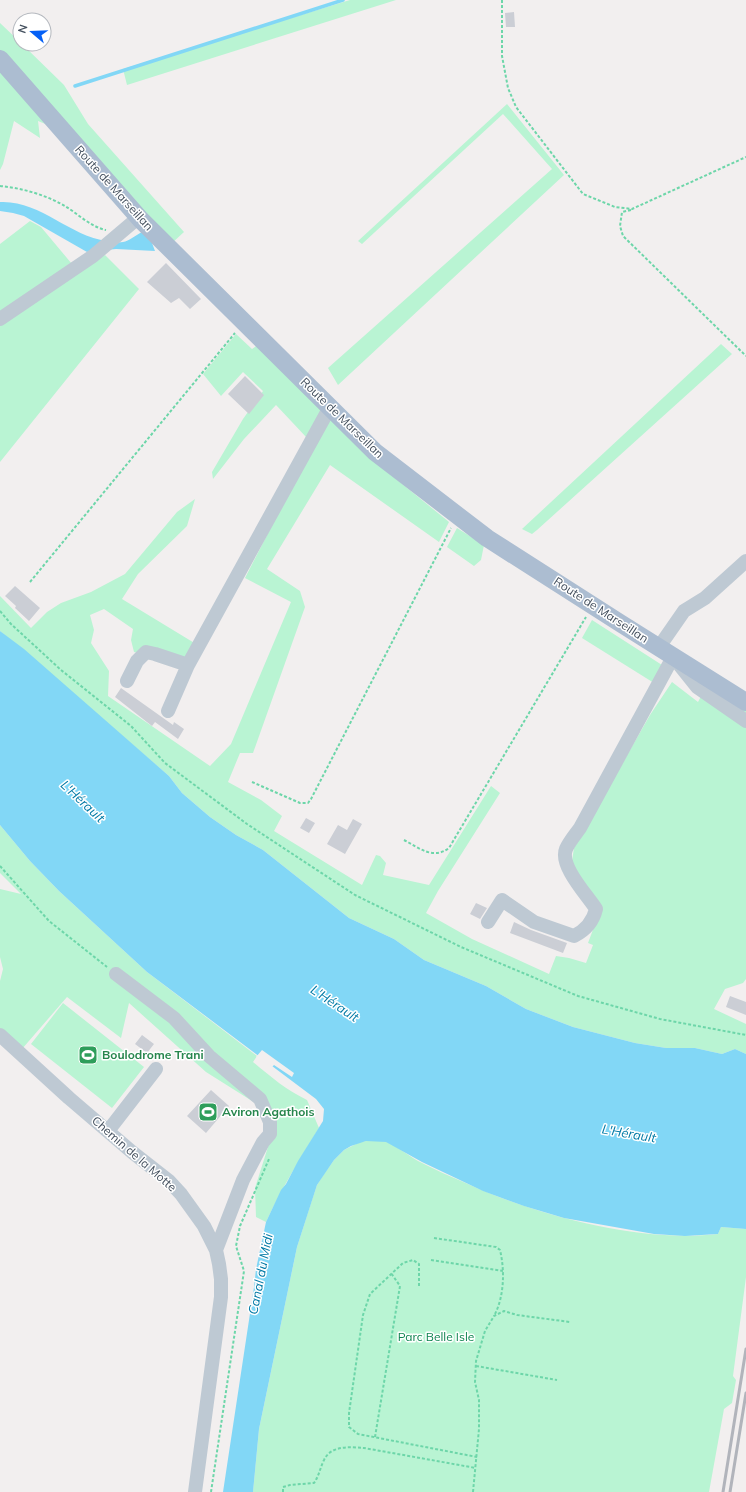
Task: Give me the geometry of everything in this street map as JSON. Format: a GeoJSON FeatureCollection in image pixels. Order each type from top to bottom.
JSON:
{"type":"FeatureCollection","features":[{"type":"Feature","properties":{"kind":"main road","name":"Route de Marseillan"},"geometry":{"type":"LineString","coordinates":[[0,59],[139,217],[375,452],[488,538],[746,702]]}},
{"type":"Feature","properties":{"kind":"street"},"geometry":{"type":"LineString","coordinates":[[0,319],[93,256],[139,217]]}},
{"type":"Feature","properties":{"kind":"street"},"geometry":{"type":"LineString","coordinates":[[168,711],[188,665],[330,407]]}},
{"type":"Feature","properties":{"kind":"street"},"geometry":{"type":"LineString","coordinates":[[488,922],[502,900],[534,922],[574,936],[582,932],[593,920],[596,909],[573,876],[566,862],[565,850],[580,828],[666,652],[684,611],[705,598],[746,561]]}},
{"type":"Feature","properties":{"kind":"street"},"geometry":{"type":"LineString","coordinates":[[127,681],[137,661],[146,652],[188,665]]}},
{"type":"Feature","properties":{"kind":"street"},"geometry":{"type":"LineString","coordinates":[[666,652],[697,688],[746,721]]}},
{"type":"Feature","properties":{"kind":"street"},"geometry":{"type":"LineString","coordinates":[[116,974],[174,1018],[209,1056],[260,1099],[270,1122],[270,1134],[263,1142],[243,1180],[216,1250]]}},
{"type":"Feature","properties":{"kind":"street","name":"Chemin de la Motte"},"geometry":{"type":"LineString","coordinates":[[0,1035],[108,1131],[169,1181],[181,1194],[204,1226],[216,1250],[219,1264],[221,1297],[195,1492]]}},
{"type":"Feature","properties":{"kind":"street"},"geometry":{"type":"LineString","coordinates":[[108,1131],[156,1069]]}},
{"type":"Feature","properties":{"kind":"path"},"geometry":{"type":"LineString","coordinates":[[502,0],[502,56],[508,88],[516,107],[583,194],[615,207],[632,209]]}},
{"type":"Feature","properties":{"kind":"path"},"geometry":{"type":"LineString","coordinates":[[746,157],[632,209],[622,212],[620,226],[623,236],[746,356]]}},
{"type":"Feature","properties":{"kind":"path"},"geometry":{"type":"LineString","coordinates":[[0,186],[17,188],[36,194],[64,206],[88,222],[103,229],[121,232]]}},
{"type":"Feature","properties":{"kind":"path"},"geometry":{"type":"LineString","coordinates":[[30,582],[244,322]]}},
{"type":"Feature","properties":{"kind":"path"},"geometry":{"type":"LineString","coordinates":[[252,782],[300,803],[308,803],[311,800],[458,515]]}},
{"type":"Feature","properties":{"kind":"path"},"geometry":{"type":"LineString","coordinates":[[404,840],[434,854],[442,853],[449,848],[593,605]]}},
{"type":"Feature","properties":{"kind":"path"},"geometry":{"type":"LineString","coordinates":[[0,611],[10,624],[61,670],[131,726],[165,763],[247,824],[355,894],[461,947],[578,996],[660,1019],[746,1035]]}},
{"type":"Feature","properties":{"kind":"path"},"geometry":{"type":"LineString","coordinates":[[0,866],[50,921],[116,974]]}},
{"type":"Feature","properties":{"kind":"path"},"geometry":{"type":"LineString","coordinates":[[211,1492],[244,1271],[236,1246],[240,1226],[267,1166],[272,1147],[270,1134]]}},
{"type":"Feature","properties":{"kind":"path"},"geometry":{"type":"LineString","coordinates":[[434,1238],[496,1247],[500,1250],[503,1261],[498,1306],[485,1331],[476,1366],[475,1382],[479,1400],[479,1429],[473,1492]]}},
{"type":"Feature","properties":{"kind":"path"},"geometry":{"type":"LineString","coordinates":[[419,1286],[419,1264],[413,1260],[403,1263],[370,1294],[364,1315],[349,1413],[349,1427],[358,1434],[477,1457]]}},
{"type":"Feature","properties":{"kind":"path"},"geometry":{"type":"LineString","coordinates":[[431,1260],[503,1271]]}},
{"type":"Feature","properties":{"kind":"path"},"geometry":{"type":"LineString","coordinates":[[375,1437],[400,1286],[391,1273]]}},
{"type":"Feature","properties":{"kind":"path"},"geometry":{"type":"LineString","coordinates":[[494,1316],[504,1312],[570,1322]]}},
{"type":"Feature","properties":{"kind":"path"},"geometry":{"type":"LineString","coordinates":[[476,1366],[557,1380]]}},
{"type":"Feature","properties":{"kind":"path"},"geometry":{"type":"LineString","coordinates":[[283,1492],[283,1487],[314,1483],[329,1452],[346,1447],[364,1448],[476,1468]]}},
{"type":"Feature","properties":{"kind":"green space"},"geometry":{"type":"Polygon","coordinates":[[[350,0],[396,0],[127,85],[123,69],[350,0]]]}},
{"type":"Feature","properties":{"kind":"green space"},"geometry":{"type":"Polygon","coordinates":[[[0,23],[12,34],[12,52],[30,52],[64,85],[88,124],[184,232],[171,244],[53,127],[38,121],[40,138],[14,121],[3,164],[0,170],[0,23]]]}},
{"type":"Feature","properties":{"kind":"green space"},"geometry":{"type":"Polygon","coordinates":[[[507,104],[564,175],[338,385],[328,368],[552,169],[503,114],[362,244],[358,241],[507,104]]]}},
{"type":"Feature","properties":{"kind":"green space"},"geometry":{"type":"Polygon","coordinates":[[[30,221],[41,227],[77,270],[105,255],[139,289],[0,462],[0,244],[30,221]]]}},
{"type":"Feature","properties":{"kind":"green space"},"geometry":{"type":"Polygon","coordinates":[[[236,334],[252,349],[259,344],[323,412],[307,438],[276,405],[244,439],[213,479],[212,472],[243,419],[263,391],[243,372],[221,396],[203,374],[236,334]]]}},
{"type":"Feature","properties":{"kind":"green space"},"geometry":{"type":"Polygon","coordinates":[[[721,344],[732,354],[537,530],[532,534],[522,529],[721,344]]]}},
{"type":"Feature","properties":{"kind":"green space"},"geometry":{"type":"Polygon","coordinates":[[[329,414],[385,470],[449,522],[439,542],[330,465],[267,569],[300,591],[305,607],[253,753],[240,753],[228,782],[261,800],[282,816],[274,831],[362,885],[376,855],[380,856],[386,863],[383,875],[429,885],[491,786],[500,793],[438,891],[426,913],[472,939],[549,974],[556,956],[586,963],[593,945],[588,943],[597,919],[572,861],[574,848],[650,715],[672,682],[698,702],[708,683],[746,707],[746,979],[743,983],[725,989],[714,1009],[746,1024],[746,1054],[735,1049],[722,1054],[695,1048],[666,1048],[635,1043],[573,1027],[526,1009],[486,986],[424,960],[394,939],[349,918],[263,850],[236,835],[210,817],[182,793],[169,776],[0,631],[0,596],[31,628],[47,612],[61,603],[91,592],[125,574],[177,512],[195,499],[187,526],[138,574],[122,599],[196,644],[182,666],[160,657],[134,652],[131,640],[133,629],[104,609],[90,615],[94,630],[91,643],[109,671],[108,696],[210,766],[231,744],[291,602],[245,578],[329,414]]]}},
{"type":"Feature","properties":{"kind":"green space"},"geometry":{"type":"Polygon","coordinates":[[[457,528],[484,545],[481,560],[474,566],[447,547],[457,528]]]}},
{"type":"Feature","properties":{"kind":"green space"},"geometry":{"type":"Polygon","coordinates":[[[592,620],[662,665],[654,683],[582,638],[592,620]]]}},
{"type":"Feature","properties":{"kind":"green space"},"geometry":{"type":"Polygon","coordinates":[[[0,825],[30,861],[59,891],[147,972],[257,1056],[253,1062],[272,1078],[285,1088],[307,1100],[319,1128],[284,1186],[266,1222],[256,1217],[255,1188],[274,1128],[263,1108],[206,1072],[129,1003],[121,1038],[67,997],[22,1049],[0,1028],[0,981],[3,969],[0,957],[0,889],[21,894],[0,873],[0,825]]]}},
{"type":"Feature","properties":{"kind":"green space","name":"Boulodrome Trani"},"geometry":{"type":"Polygon","coordinates":[[[63,1003],[144,1067],[112,1108],[31,1044],[63,1003]]]}},
{"type":"Feature","properties":{"kind":"green space","name":"Parc Belle Isle"},"geometry":{"type":"Polygon","coordinates":[[[360,1142],[387,1142],[424,1164],[496,1196],[526,1207],[590,1224],[623,1231],[688,1236],[718,1234],[721,1227],[746,1229],[746,1277],[733,1376],[736,1380],[732,1403],[724,1409],[709,1492],[253,1492],[259,1429],[297,1247],[312,1200],[317,1185],[334,1160],[344,1150],[360,1142]]]}},
{"type":"Feature","properties":{"kind":"water"},"geometry":{"type":"Polygon","coordinates":[[[0,202],[15,203],[28,207],[41,212],[80,233],[107,241],[123,242],[142,232],[152,243],[155,251],[116,249],[87,252],[24,216],[0,211],[0,202]]]}},
{"type":"Feature","properties":{"kind":"water"},"geometry":{"type":"Polygon","coordinates":[[[0,631],[24,649],[169,776],[182,793],[210,817],[236,835],[263,850],[349,918],[394,939],[424,960],[486,986],[526,1009],[573,1027],[635,1043],[666,1048],[695,1048],[722,1054],[735,1049],[746,1054],[746,1229],[721,1227],[718,1234],[685,1236],[654,1234],[564,1218],[524,1206],[483,1191],[422,1162],[386,1142],[366,1141],[351,1146],[344,1150],[334,1160],[317,1185],[297,1247],[259,1429],[253,1492],[223,1492],[256,1269],[266,1222],[281,1190],[323,1121],[324,1109],[316,1099],[147,972],[59,891],[30,861],[0,825],[0,631]]]}},
{"type":"Feature","properties":{"kind":"pier"},"geometry":{"type":"Polygon","coordinates":[[[262,1050],[294,1073],[292,1077],[274,1065],[272,1067],[270,1065],[268,1066],[256,1057],[262,1050]]]}},
{"type":"Feature","properties":{"kind":"building"},"geometry":{"type":"Polygon","coordinates":[[[514,12],[515,27],[506,27],[505,13],[514,12]]]}},
{"type":"Feature","properties":{"kind":"building"},"geometry":{"type":"Polygon","coordinates":[[[166,263],[201,299],[190,309],[179,298],[171,303],[147,282],[166,263]]]}},
{"type":"Feature","properties":{"kind":"building"},"geometry":{"type":"Polygon","coordinates":[[[245,376],[264,395],[249,414],[228,394],[245,376]]]}},
{"type":"Feature","properties":{"kind":"building"},"geometry":{"type":"Polygon","coordinates":[[[15,586],[40,608],[29,621],[5,596],[15,586]]]}},
{"type":"Feature","properties":{"kind":"building"},"geometry":{"type":"Polygon","coordinates":[[[121,688],[173,725],[174,722],[184,729],[178,739],[155,722],[152,726],[115,697],[121,688]]]}},
{"type":"Feature","properties":{"kind":"building"},"geometry":{"type":"Polygon","coordinates":[[[306,818],[315,823],[309,833],[300,828],[306,818]]]}},
{"type":"Feature","properties":{"kind":"building"},"geometry":{"type":"Polygon","coordinates":[[[353,819],[362,824],[345,854],[327,844],[338,825],[347,830],[353,819]]]}},
{"type":"Feature","properties":{"kind":"building"},"geometry":{"type":"Polygon","coordinates":[[[476,903],[487,908],[480,919],[470,914],[476,903]]]}},
{"type":"Feature","properties":{"kind":"building"},"geometry":{"type":"Polygon","coordinates":[[[514,922],[567,943],[563,953],[510,933],[514,922]]]}},
{"type":"Feature","properties":{"kind":"building"},"geometry":{"type":"Polygon","coordinates":[[[730,996],[746,1002],[746,1015],[726,1007],[730,996]]]}},
{"type":"Feature","properties":{"kind":"building"},"geometry":{"type":"Polygon","coordinates":[[[142,1035],[154,1044],[147,1053],[135,1044],[142,1035]]]}},
{"type":"Feature","properties":{"kind":"building"},"geometry":{"type":"Polygon","coordinates":[[[211,1090],[229,1106],[206,1133],[187,1116],[211,1090]]]}},
{"type":"Feature","properties":{"kind":"waterway"},"geometry":{"type":"LineString","coordinates":[[75,86],[343,0]]}},
{"type":"Feature","properties":{"kind":"railway"},"geometry":{"type":"LineString","coordinates":[[723,1492],[746,1349]]}},
{"type":"Feature","properties":{"kind":"railway"},"geometry":{"type":"LineString","coordinates":[[730,1492],[746,1393]]}},
{"type":"Feature","properties":{"kind":"place","name":"Boulodrome Trani"},"geometry":{"type":"Point","coordinates":[88,1055]}},
{"type":"Feature","properties":{"kind":"place","name":"Aviron Agathois"},"geometry":{"type":"Point","coordinates":[208,1112]}},
{"type":"Feature","properties":{"kind":"water label","name":"L'Hérault"},"geometry":{"type":"Point","coordinates":[83,801]}},
{"type":"Feature","properties":{"kind":"water label","name":"L'Hérault"},"geometry":{"type":"Point","coordinates":[335,1003]}},
{"type":"Feature","properties":{"kind":"water label","name":"L'Hérault"},"geometry":{"type":"Point","coordinates":[629,1133]}},
{"type":"Feature","properties":{"kind":"water label","name":"Canal du Midi"},"geometry":{"type":"Point","coordinates":[260,1274]}}]}
